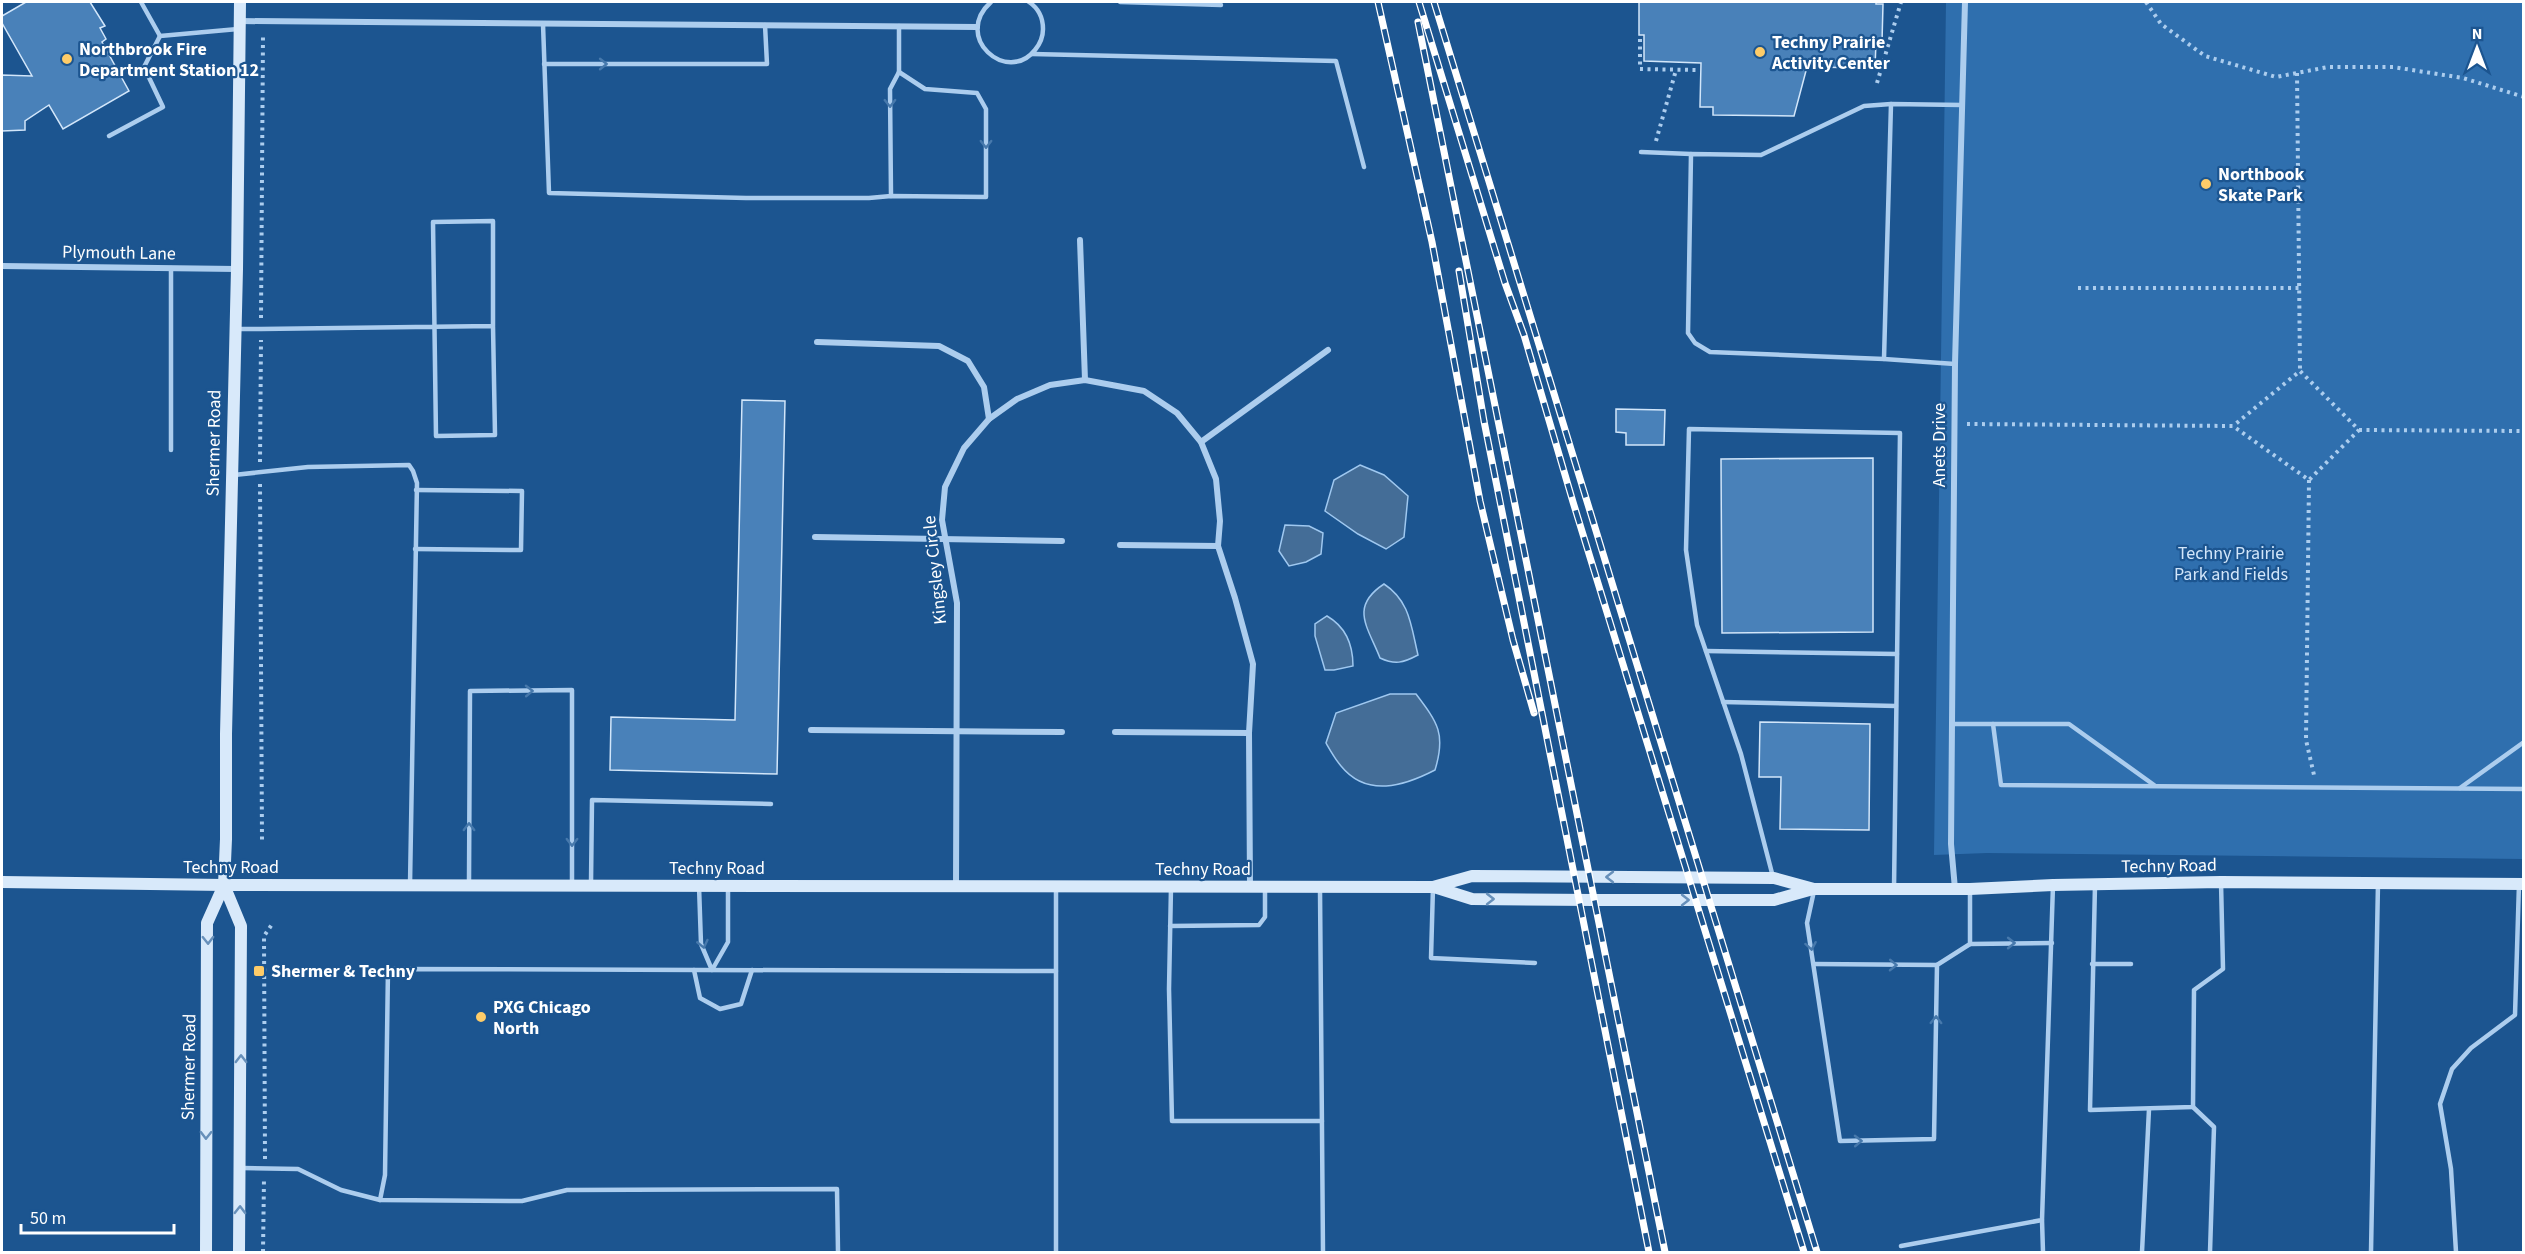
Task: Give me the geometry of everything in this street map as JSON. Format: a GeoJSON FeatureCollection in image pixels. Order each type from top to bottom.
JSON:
{"type":"FeatureCollection","features":[{"type":"Feature","properties":{"kind":"main road","name":"Shermer Road"},"geometry":{"type":"LineString","coordinates":[[206,1252],[207,923],[224,885],[237,269],[240,2]]}},
{"type":"Feature","properties":{"kind":"main road","name":"Techny Road"},"geometry":{"type":"LineString","coordinates":[[2,882],[469,886],[1433,887],[1472,876],[1774,878],[1814,889],[1970,889],[2221,882],[2521,884]]}},
{"type":"Feature","properties":{"kind":"main road","name":"Shermer Road"},"geometry":{"type":"LineString","coordinates":[[224,885],[241,926],[239,1252]]}},
{"type":"Feature","properties":{"kind":"main road","name":"Techny Road"},"geometry":{"type":"LineString","coordinates":[[1433,887],[1472,898],[1594,900],[1774,900],[1814,889]]}},
{"type":"Feature","properties":{"kind":"street","name":"Anets Drive"},"geometry":{"type":"LineString","coordinates":[[1955,889],[1951,844],[1954,364],[1965,2]]}},
{"type":"Feature","properties":{"kind":"street"},"geometry":{"type":"LineString","coordinates":[[240,25],[263,21],[977,27]]}},
{"type":"Feature","properties":{"kind":"street"},"geometry":{"type":"LineString","coordinates":[[1080,240],[1085,380]]}},
{"type":"Feature","properties":{"kind":"street","name":"Plymouth Lane"},"geometry":{"type":"LineString","coordinates":[[2,266],[237,269]]}},
{"type":"Feature","properties":{"kind":"street"},"geometry":{"type":"LineString","coordinates":[[817,342],[939,346],[968,361],[984,387],[989,418]]}},
{"type":"Feature","properties":{"kind":"street"},"geometry":{"type":"LineString","coordinates":[[1201,442],[1328,350]]}},
{"type":"Feature","properties":{"kind":"street","name":"Kingsley Circle"},"geometry":{"type":"LineString","coordinates":[[956,886],[957,603],[942,520],[945,487],[964,448],[989,418],[1017,399],[1050,385],[1085,380],[1144,391],[1177,414],[1201,442],[1216,479],[1220,521],[1218,546],[1253,664],[1249,733],[1250,887]]}},
{"type":"Feature","properties":{"kind":"street"},"geometry":{"type":"LineString","coordinates":[[815,537],[1062,542]]}},
{"type":"Feature","properties":{"kind":"street"},"geometry":{"type":"LineString","coordinates":[[1120,545],[1218,546]]}},
{"type":"Feature","properties":{"kind":"street"},"geometry":{"type":"LineString","coordinates":[[811,730],[1062,732]]}},
{"type":"Feature","properties":{"kind":"street"},"geometry":{"type":"LineString","coordinates":[[1115,732],[1249,733]]}},
{"type":"Feature","properties":{"kind":"lane"},"geometry":{"type":"LineString","coordinates":[[141,2],[160,36]]}},
{"type":"Feature","properties":{"kind":"lane"},"geometry":{"type":"LineString","coordinates":[[991,2],[979,17],[978,38],[983,48],[1001,60],[1012,62],[1032,54],[1336,62],[1364,167]]}},
{"type":"Feature","properties":{"kind":"lane"},"geometry":{"type":"LineString","coordinates":[[1029,2],[1039,12],[1043,23],[1043,34],[1032,54]]}},
{"type":"Feature","properties":{"kind":"lane"},"geometry":{"type":"LineString","coordinates":[[1120,2],[1221,5]]}},
{"type":"Feature","properties":{"kind":"lane"},"geometry":{"type":"LineString","coordinates":[[543,24],[549,193],[746,198],[869,198],[891,195],[986,197],[986,109],[977,93],[925,88],[899,72]]}},
{"type":"Feature","properties":{"kind":"lane"},"geometry":{"type":"LineString","coordinates":[[160,36],[240,25]]}},
{"type":"Feature","properties":{"kind":"lane"},"geometry":{"type":"LineString","coordinates":[[544,64],[766,64],[765,25]]}},
{"type":"Feature","properties":{"kind":"lane"},"geometry":{"type":"LineString","coordinates":[[891,195],[890,89],[899,72],[899,26]]}},
{"type":"Feature","properties":{"kind":"lane"},"geometry":{"type":"LineString","coordinates":[[109,136],[163,108],[144,67],[160,36]]}},
{"type":"Feature","properties":{"kind":"lane"},"geometry":{"type":"LineString","coordinates":[[1884,359],[1891,104]]}},
{"type":"Feature","properties":{"kind":"lane"},"geometry":{"type":"LineString","coordinates":[[1641,152],[1761,155],[1864,106],[1962,105]]}},
{"type":"Feature","properties":{"kind":"lane"},"geometry":{"type":"LineString","coordinates":[[1691,154],[1688,333],[1695,343],[1710,352],[1954,364]]}},
{"type":"Feature","properties":{"kind":"lane"},"geometry":{"type":"LineString","coordinates":[[493,221],[493,326],[495,435],[436,436],[433,222],[493,221]]}},
{"type":"Feature","properties":{"kind":"lane"},"geometry":{"type":"LineString","coordinates":[[171,268],[171,450]]}},
{"type":"Feature","properties":{"kind":"lane"},"geometry":{"type":"LineString","coordinates":[[235,329],[493,326]]}},
{"type":"Feature","properties":{"kind":"lane"},"geometry":{"type":"LineString","coordinates":[[1774,878],[1741,754],[1697,625],[1686,550],[1689,429],[1900,434],[1894,889]]}},
{"type":"Feature","properties":{"kind":"lane"},"geometry":{"type":"LineString","coordinates":[[232,476],[308,467],[409,465],[414,471],[416,490],[410,885]]}},
{"type":"Feature","properties":{"kind":"lane"},"geometry":{"type":"LineString","coordinates":[[415,549],[521,550],[522,491],[416,490]]}},
{"type":"Feature","properties":{"kind":"lane"},"geometry":{"type":"LineString","coordinates":[[1706,651],[1897,654]]}},
{"type":"Feature","properties":{"kind":"lane"},"geometry":{"type":"LineString","coordinates":[[469,886],[470,691],[572,690],[572,886]]}},
{"type":"Feature","properties":{"kind":"lane"},"geometry":{"type":"LineString","coordinates":[[1723,702],[1896,706]]}},
{"type":"Feature","properties":{"kind":"lane"},"geometry":{"type":"LineString","coordinates":[[1952,724],[2069,724],[2154,785]]}},
{"type":"Feature","properties":{"kind":"lane"},"geometry":{"type":"LineString","coordinates":[[1993,724],[2001,785],[2523,789]]}},
{"type":"Feature","properties":{"kind":"lane"},"geometry":{"type":"LineString","coordinates":[[2460,788],[2523,742]]}},
{"type":"Feature","properties":{"kind":"lane"},"geometry":{"type":"LineString","coordinates":[[591,886],[592,800],[771,804]]}},
{"type":"Feature","properties":{"kind":"lane"},"geometry":{"type":"LineString","coordinates":[[2193,1107],[2194,990],[2223,969],[2221,882]]}},
{"type":"Feature","properties":{"kind":"lane"},"geometry":{"type":"LineString","coordinates":[[2371,1252],[2378,883]]}},
{"type":"Feature","properties":{"kind":"lane"},"geometry":{"type":"LineString","coordinates":[[2456,1252],[2451,1169],[2440,1104],[2452,1070],[2471,1048],[2515,1015],[2521,884]]}},
{"type":"Feature","properties":{"kind":"lane"},"geometry":{"type":"LineString","coordinates":[[2043,1252],[2042,1220],[2053,885]]}},
{"type":"Feature","properties":{"kind":"lane"},"geometry":{"type":"LineString","coordinates":[[2095,885],[2090,1110],[2193,1107],[2214,1127],[2210,1252]]}},
{"type":"Feature","properties":{"kind":"lane"},"geometry":{"type":"LineString","coordinates":[[699,886],[701,944],[712,970]]}},
{"type":"Feature","properties":{"kind":"lane"},"geometry":{"type":"LineString","coordinates":[[712,970],[728,942],[729,886]]}},
{"type":"Feature","properties":{"kind":"lane"},"geometry":{"type":"LineString","coordinates":[[1056,886],[1056,1252]]}},
{"type":"Feature","properties":{"kind":"lane"},"geometry":{"type":"LineString","coordinates":[[1171,887],[1168,989],[1172,1121],[1322,1121]]}},
{"type":"Feature","properties":{"kind":"lane"},"geometry":{"type":"LineString","coordinates":[[1170,926],[1259,925],[1265,917],[1265,887]]}},
{"type":"Feature","properties":{"kind":"lane"},"geometry":{"type":"LineString","coordinates":[[1320,887],[1323,1252]]}},
{"type":"Feature","properties":{"kind":"lane"},"geometry":{"type":"LineString","coordinates":[[1433,887],[1431,958],[1535,963]]}},
{"type":"Feature","properties":{"kind":"lane"},"geometry":{"type":"LineString","coordinates":[[1814,889],[1807,923],[1840,1141],[1934,1139],[1937,965]]}},
{"type":"Feature","properties":{"kind":"lane"},"geometry":{"type":"LineString","coordinates":[[1970,889],[1970,944]]}},
{"type":"Feature","properties":{"kind":"lane"},"geometry":{"type":"LineString","coordinates":[[1814,964],[1937,965],[1970,944],[2052,943]]}},
{"type":"Feature","properties":{"kind":"lane"},"geometry":{"type":"LineString","coordinates":[[2092,964],[2132,964]]}},
{"type":"Feature","properties":{"kind":"lane"},"geometry":{"type":"LineString","coordinates":[[380,1200],[385,1175],[388,969],[1056,971]]}},
{"type":"Feature","properties":{"kind":"lane"},"geometry":{"type":"LineString","coordinates":[[694,970],[700,998],[720,1009],[741,1004],[752,970]]}},
{"type":"Feature","properties":{"kind":"lane"},"geometry":{"type":"LineString","coordinates":[[2142,1252],[2149,1109]]}},
{"type":"Feature","properties":{"kind":"lane"},"geometry":{"type":"LineString","coordinates":[[241,1168],[298,1169],[341,1190],[380,1200],[522,1201],[567,1190],[837,1189],[838,1252]]}},
{"type":"Feature","properties":{"kind":"lane"},"geometry":{"type":"LineString","coordinates":[[1901,1246],[2042,1220]]}},
{"type":"Feature","properties":{"kind":"path"},"geometry":{"type":"LineString","coordinates":[[1877,83],[1901,2],[1898,2]]}},
{"type":"Feature","properties":{"kind":"path"},"geometry":{"type":"LineString","coordinates":[[2146,2],[2161,24],[2205,56],[2276,77],[2328,67],[2393,67],[2463,78],[2523,97]]}},
{"type":"Feature","properties":{"kind":"path"},"geometry":{"type":"LineString","coordinates":[[262,840],[260,472],[263,21]]}},
{"type":"Feature","properties":{"kind":"path"},"geometry":{"type":"LineString","coordinates":[[1640,39],[1640,69],[1698,70]]}},
{"type":"Feature","properties":{"kind":"path"},"geometry":{"type":"LineString","coordinates":[[1653,153],[1676,70]]}},
{"type":"Feature","properties":{"kind":"path"},"geometry":{"type":"LineString","coordinates":[[2297,73],[2300,371],[2359,430],[2523,430]]}},
{"type":"Feature","properties":{"kind":"path"},"geometry":{"type":"LineString","coordinates":[[2078,288],[2299,288]]}},
{"type":"Feature","properties":{"kind":"path"},"geometry":{"type":"LineString","coordinates":[[2233,426],[2300,371]]}},
{"type":"Feature","properties":{"kind":"path"},"geometry":{"type":"LineString","coordinates":[[1954,424],[2233,426],[2309,480]]}},
{"type":"Feature","properties":{"kind":"path"},"geometry":{"type":"LineString","coordinates":[[2317,786],[2306,740],[2309,480],[2359,430]]}},
{"type":"Feature","properties":{"kind":"path"},"geometry":{"type":"LineString","coordinates":[[263,1252],[264,936],[273,923]]}},
{"type":"Feature","properties":{"kind":"green space","name":"Techny Prairie Park and Fields"},"geometry":{"type":"Polygon","coordinates":[[[1946,2],[2523,2],[2523,859],[1987,853],[1934,855],[1946,2]]]}},
{"type":"Feature","properties":{"kind":"shaded area"},"geometry":{"type":"Polygon","coordinates":[[[1360,465],[1384,475],[1408,496],[1404,537],[1386,549],[1358,534],[1325,511],[1334,480],[1360,465]]]}},
{"type":"Feature","properties":{"kind":"shaded area"},"geometry":{"type":"Polygon","coordinates":[[[1285,525],[1309,526],[1323,533],[1321,554],[1306,562],[1289,566],[1279,551],[1285,525]]]}},
{"type":"Feature","properties":{"kind":"shaded area"},"geometry":{"type":"Polygon","coordinates":[[[1384,584],[1399,598],[1411,624],[1418,655],[1403,661],[1390,662],[1380,658],[1364,618],[1367,601],[1384,584]]]}},
{"type":"Feature","properties":{"kind":"shaded area"},"geometry":{"type":"Polygon","coordinates":[[[1327,616],[1344,631],[1352,651],[1353,666],[1325,670],[1315,636],[1315,624],[1327,616]]]}},
{"type":"Feature","properties":{"kind":"shaded area"},"geometry":{"type":"Polygon","coordinates":[[[1390,694],[1416,694],[1435,721],[1440,747],[1435,770],[1411,781],[1374,786],[1351,776],[1326,743],[1336,713],[1390,694]]]}},
{"type":"Feature","properties":{"kind":"building","name":"Northbrook Fire Department Station 12"},"geometry":{"type":"Polygon","coordinates":[[[26,2],[90,2],[105,26],[100,28],[106,39],[102,42],[129,91],[63,129],[49,105],[25,121],[25,130],[2,131],[2,75],[32,76],[2,23],[2,16],[26,2]]]}},
{"type":"Feature","properties":{"kind":"building","name":"Techny Prairie Activity Center"},"geometry":{"type":"Polygon","coordinates":[[[1639,2],[1876,2],[1876,4],[1883,4],[1882,42],[1876,42],[1875,68],[1807,67],[1794,116],[1713,115],[1713,107],[1700,107],[1701,63],[1644,61],[1644,35],[1639,35],[1639,2]]]}},
{"type":"Feature","properties":{"kind":"building"},"geometry":{"type":"Polygon","coordinates":[[[742,400],[785,401],[777,774],[610,770],[611,717],[735,720],[742,400]]]}},
{"type":"Feature","properties":{"kind":"building"},"geometry":{"type":"Polygon","coordinates":[[[1616,409],[1665,410],[1664,445],[1626,445],[1626,433],[1616,432],[1616,409]]]}},
{"type":"Feature","properties":{"kind":"building"},"geometry":{"type":"Polygon","coordinates":[[[1873,458],[1873,632],[1722,633],[1721,459],[1873,458]]]}},
{"type":"Feature","properties":{"kind":"building"},"geometry":{"type":"Polygon","coordinates":[[[1760,722],[1870,724],[1869,830],[1780,829],[1781,777],[1759,777],[1760,722]]]}},
{"type":"Feature","properties":{"kind":"railway"},"geometry":{"type":"LineString","coordinates":[[1378,2],[1432,242],[1480,501],[1513,640],[1534,713]]}},
{"type":"Feature","properties":{"kind":"railway"},"geometry":{"type":"LineString","coordinates":[[1419,2],[1505,283],[1524,335],[1573,502],[1804,1252]]}},
{"type":"Feature","properties":{"kind":"railway"},"geometry":{"type":"LineString","coordinates":[[1434,2],[1817,1252]]}},
{"type":"Feature","properties":{"kind":"railway"},"geometry":{"type":"LineString","coordinates":[[1418,22],[1665,1252]]}},
{"type":"Feature","properties":{"kind":"railway"},"geometry":{"type":"LineString","coordinates":[[1459,271],[1484,421],[1649,1252]]}},
{"type":"Feature","properties":{"kind":"place","name":"Techny Prairie Activity Center"},"geometry":{"type":"Point","coordinates":[1760,52]}},
{"type":"Feature","properties":{"kind":"place","name":"Northbrook Fire Department Station 12"},"geometry":{"type":"Point","coordinates":[67,59]}},
{"type":"Feature","properties":{"kind":"place","name":"Northbook Skate Park"},"geometry":{"type":"Point","coordinates":[2206,184]}},
{"type":"Feature","properties":{"kind":"place","name":"Shermer & Techny"},"geometry":{"type":"Point","coordinates":[259,971]}},
{"type":"Feature","properties":{"kind":"place","name":"PXG Chicago North"},"geometry":{"type":"Point","coordinates":[481,1017]}}]}
